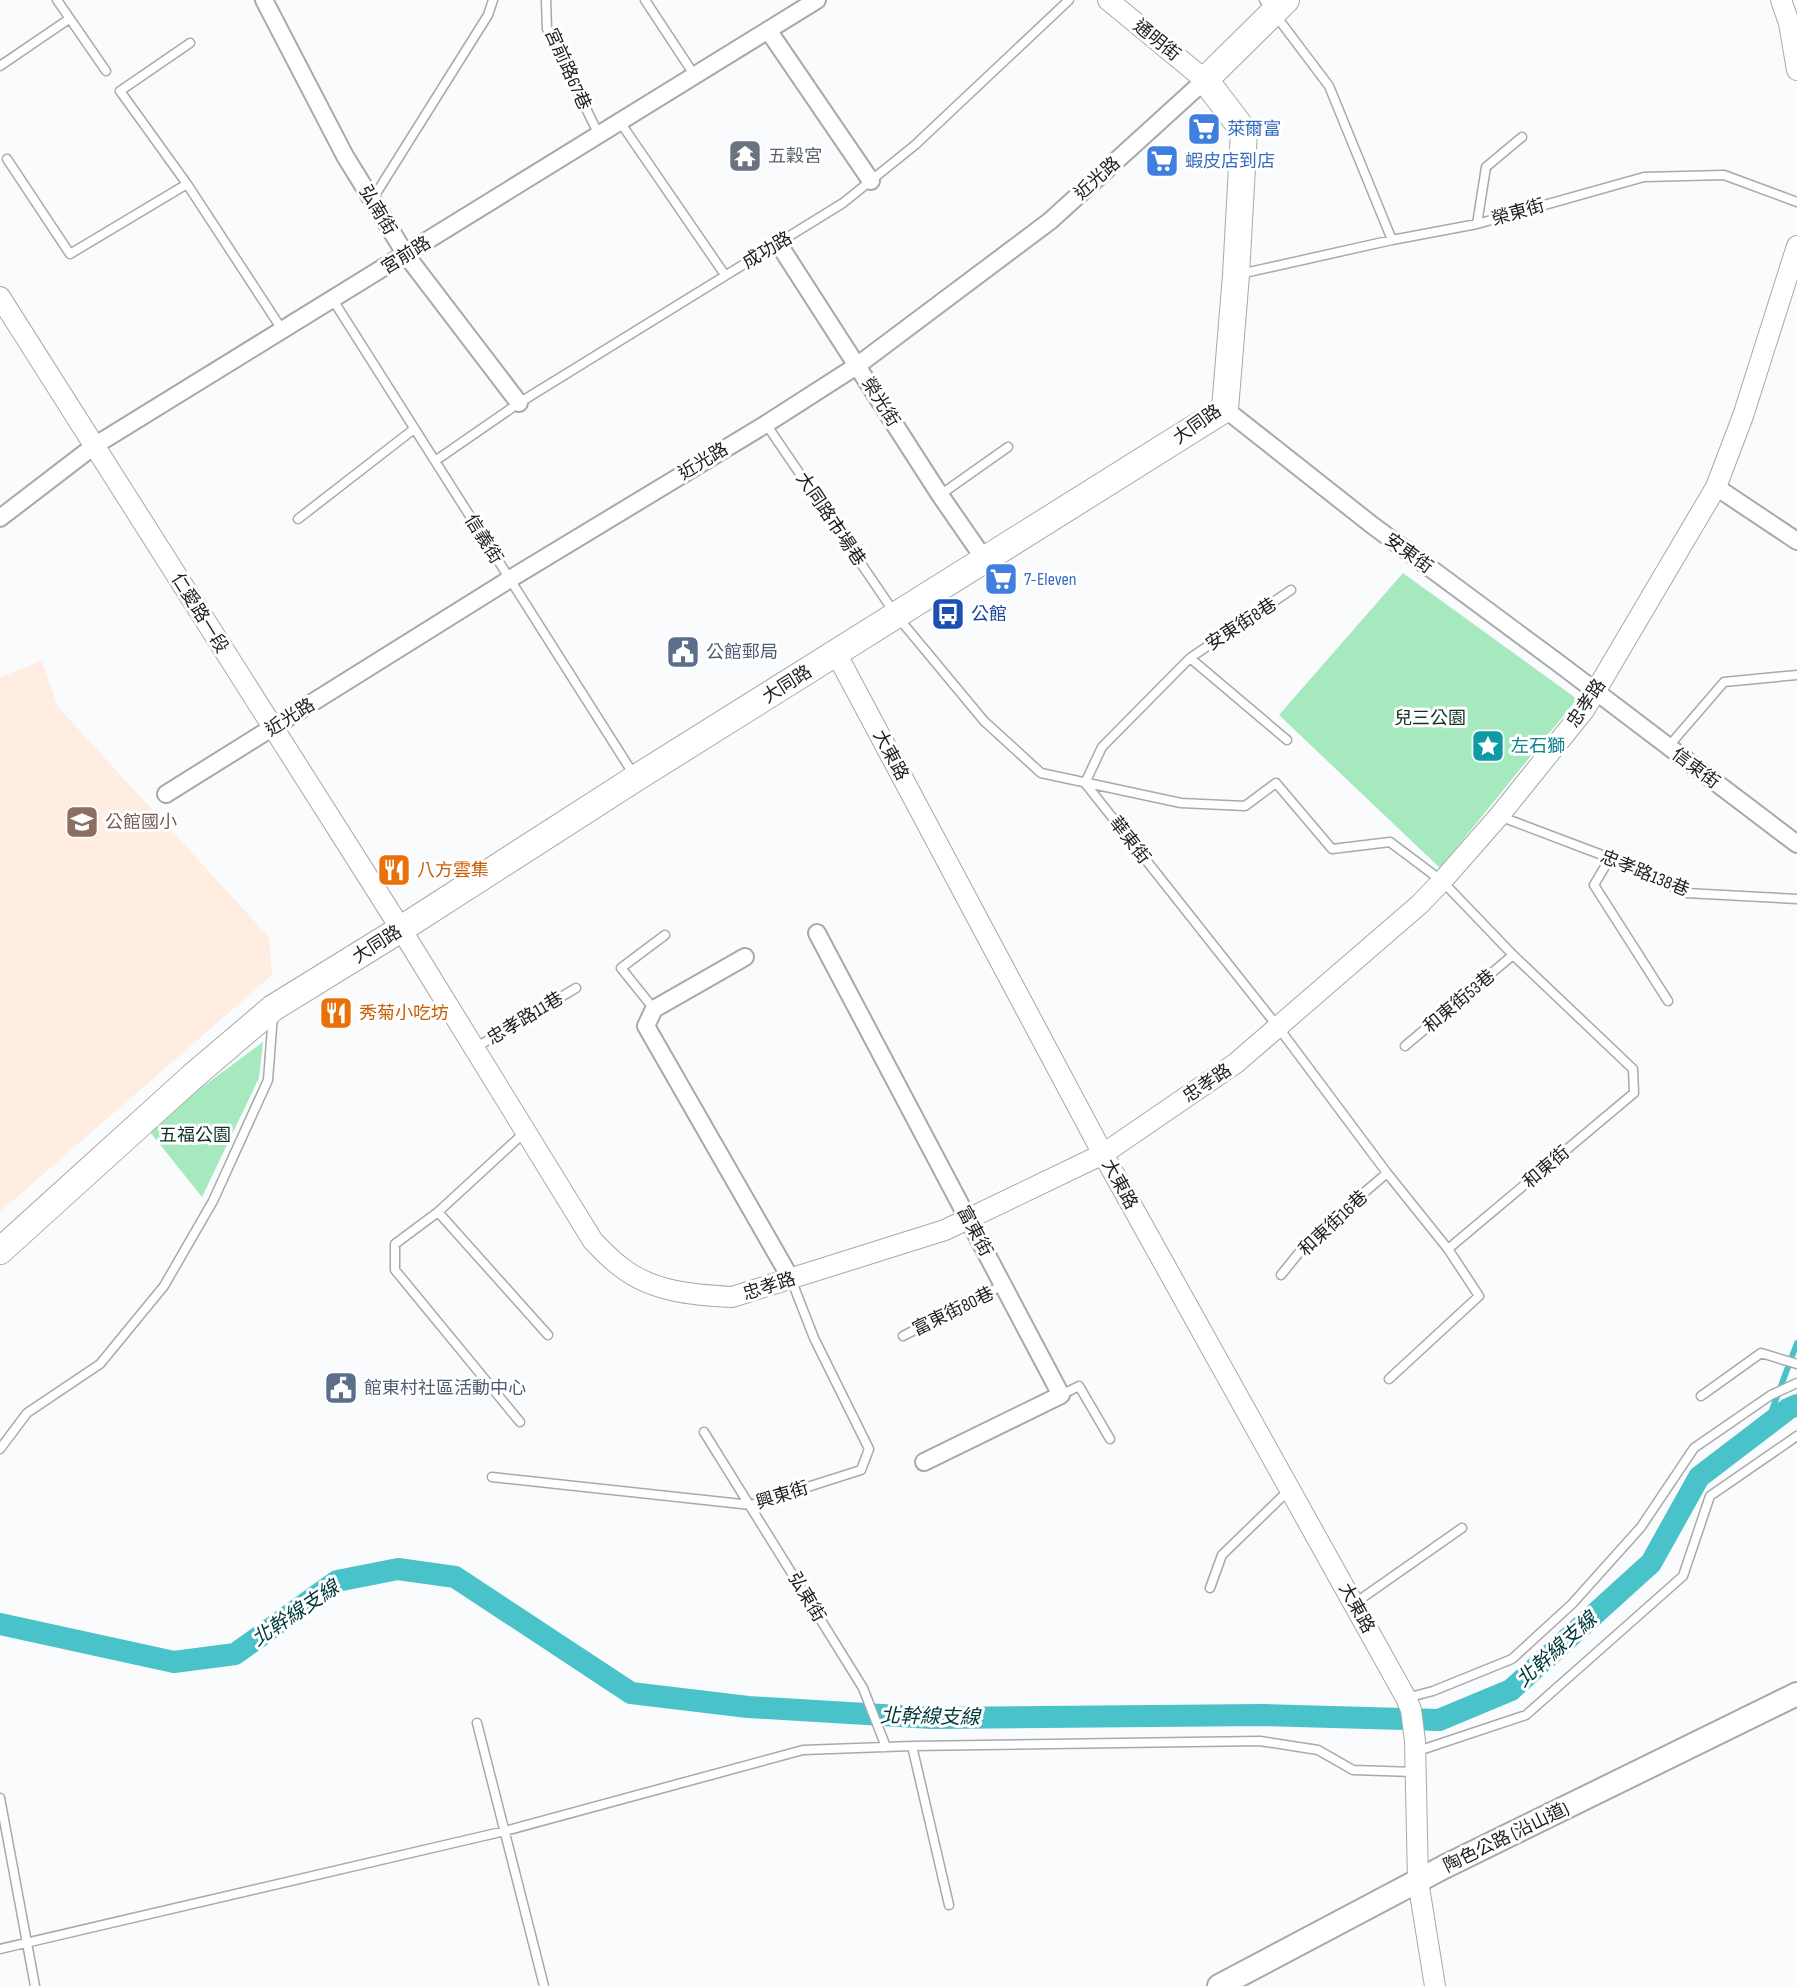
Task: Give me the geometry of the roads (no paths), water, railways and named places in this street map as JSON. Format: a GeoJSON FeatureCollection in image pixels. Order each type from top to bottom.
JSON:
{"type":"FeatureCollection","features":[{"type":"Feature","properties":{"kind":"main road"},"geometry":{"type":"LineString","coordinates":[[1205,80],[1275,4]]}},
{"type":"Feature","properties":{"kind":"main road","name":"大同路"},"geometry":{"type":"LineString","coordinates":[[0,1251],[192,1077],[273,1008],[1226,409],[1244,131],[1205,80]]}},
{"type":"Feature","properties":{"kind":"main road","name":"陶色公路 (沿山道)"},"geometry":{"type":"LineString","coordinates":[[1219,1986],[1419,1881],[1797,1694]]}},
{"type":"Feature","properties":{"kind":"street","name":"弘南街"},"geometry":{"type":"LineString","coordinates":[[264,0],[345,156],[405,255],[519,402]]}},
{"type":"Feature","properties":{"kind":"street","name":"宮前路"},"geometry":{"type":"LineString","coordinates":[[0,518],[94,446],[817,0]]}},
{"type":"Feature","properties":{"kind":"street","name":"通明街"},"geometry":{"type":"LineString","coordinates":[[1108,0],[1205,80]]}},
{"type":"Feature","properties":{"kind":"street"},"geometry":{"type":"LineString","coordinates":[[1781,0],[1793,20],[1797,70]]}},
{"type":"Feature","properties":{"kind":"street"},"geometry":{"type":"LineString","coordinates":[[768,30],[871,181]]}},
{"type":"Feature","properties":{"kind":"street","name":"近光路"},"geometry":{"type":"LineString","coordinates":[[166,794],[858,365],[1050,221],[1205,80]]}},
{"type":"Feature","properties":{"kind":"street","name":"榮光街"},"geometry":{"type":"LineString","coordinates":[[778,243],[940,495],[985,560]]}},
{"type":"Feature","properties":{"kind":"street","name":"忠孝路"},"geometry":{"type":"LineString","coordinates":[[401,929],[593,1241],[621,1268],[656,1287],[696,1295],[732,1298],[945,1230],[1103,1154],[1236,1063],[1420,904],[1499,816],[1585,709],[1716,487],[1743,416],[1797,246]]}},
{"type":"Feature","properties":{"kind":"street","name":"仁愛路一段"},"geometry":{"type":"LineString","coordinates":[[0,297],[401,929]]}},
{"type":"Feature","properties":{"kind":"street","name":"安東街"},"geometry":{"type":"LineString","coordinates":[[1226,409],[1372,525],[1595,692]]}},
{"type":"Feature","properties":{"kind":"street"},"geometry":{"type":"LineString","coordinates":[[1716,487],[1797,541]]}},
{"type":"Feature","properties":{"kind":"street","name":"大東路"},"geometry":{"type":"LineString","coordinates":[[836,653],[1103,1154],[1289,1490],[1355,1603],[1409,1704]]}},
{"type":"Feature","properties":{"kind":"street","name":"信東街"},"geometry":{"type":"LineString","coordinates":[[1595,692],[1797,844]]}},
{"type":"Feature","properties":{"kind":"street","name":"富東街"},"geometry":{"type":"LineString","coordinates":[[816,933],[1061,1395]]}},
{"type":"Feature","properties":{"kind":"street"},"geometry":{"type":"LineString","coordinates":[[745,957],[654,1009],[646,1026],[791,1279]]}},
{"type":"Feature","properties":{"kind":"street"},"geometry":{"type":"LineString","coordinates":[[924,1462],[1061,1395]]}},
{"type":"Feature","properties":{"kind":"street"},"geometry":{"type":"LineString","coordinates":[[1409,1704],[1414,1752],[1419,1881],[1435,1986]]}},
{"type":"Feature","properties":{"kind":"lane"},"geometry":{"type":"LineString","coordinates":[[57,0],[106,71]]}},
{"type":"Feature","properties":{"kind":"lane"},"geometry":{"type":"LineString","coordinates":[[372,200],[488,15],[494,0]]}},
{"type":"Feature","properties":{"kind":"lane","name":"宮前路67巷"},"geometry":{"type":"LineString","coordinates":[[546,0],[547,29],[599,135]]}},
{"type":"Feature","properties":{"kind":"lane"},"geometry":{"type":"LineString","coordinates":[[645,0],[695,75]]}},
{"type":"Feature","properties":{"kind":"lane","name":"成功路"},"geometry":{"type":"LineString","coordinates":[[435,461],[519,402],[843,203],[915,145],[1069,0]]}},
{"type":"Feature","properties":{"kind":"lane"},"geometry":{"type":"LineString","coordinates":[[1275,4],[1329,86],[1392,240]]}},
{"type":"Feature","properties":{"kind":"lane"},"geometry":{"type":"LineString","coordinates":[[0,66],[69,19]]}},
{"type":"Feature","properties":{"kind":"lane"},"geometry":{"type":"LineString","coordinates":[[190,43],[120,91],[187,184],[283,331]]}},
{"type":"Feature","properties":{"kind":"lane"},"geometry":{"type":"LineString","coordinates":[[620,122],[725,275]]}},
{"type":"Feature","properties":{"kind":"lane"},"geometry":{"type":"LineString","coordinates":[[1477,224],[1486,167],[1522,136]]}},
{"type":"Feature","properties":{"kind":"lane"},"geometry":{"type":"LineString","coordinates":[[7,159],[70,254],[187,184]]}},
{"type":"Feature","properties":{"kind":"lane","name":"榮東街"},"geometry":{"type":"LineString","coordinates":[[1236,275],[1392,240],[1477,224],[1644,177],[1724,175],[1797,202]]}},
{"type":"Feature","properties":{"kind":"lane","name":"信義街"},"geometry":{"type":"LineString","coordinates":[[333,300],[636,778]]}},
{"type":"Feature","properties":{"kind":"lane","name":"大同路市場巷"},"geometry":{"type":"LineString","coordinates":[[766,423],[896,615],[984,721],[1041,773],[1085,783]]}},
{"type":"Feature","properties":{"kind":"lane"},"geometry":{"type":"LineString","coordinates":[[298,519],[414,429]]}},
{"type":"Feature","properties":{"kind":"lane"},"geometry":{"type":"LineString","coordinates":[[940,495],[1008,447]]}},
{"type":"Feature","properties":{"kind":"lane","name":"安東街8巷"},"geometry":{"type":"LineString","coordinates":[[1190,658],[1292,590]]}},
{"type":"Feature","properties":{"kind":"lane"},"geometry":{"type":"LineString","coordinates":[[1085,783],[1102,747],[1190,658],[1287,740]]}},
{"type":"Feature","properties":{"kind":"lane"},"geometry":{"type":"LineString","coordinates":[[1668,747],[1724,682],[1797,675]]}},
{"type":"Feature","properties":{"kind":"lane","name":"和東街"},"geometry":{"type":"LineString","coordinates":[[1085,783],[1181,803],[1245,806],[1276,783],[1332,849],[1390,842],[1442,881],[1513,955],[1633,1069],[1634,1094],[1448,1249]]}},
{"type":"Feature","properties":{"kind":"lane","name":"華東街"},"geometry":{"type":"LineString","coordinates":[[1085,783],[1278,1027]]}},
{"type":"Feature","properties":{"kind":"lane","name":"忠孝路138巷"},"geometry":{"type":"LineString","coordinates":[[1499,816],[1610,858],[1686,893],[1797,899]]}},
{"type":"Feature","properties":{"kind":"lane"},"geometry":{"type":"LineString","coordinates":[[1610,858],[1594,885],[1668,1001]]}},
{"type":"Feature","properties":{"kind":"lane"},"geometry":{"type":"LineString","coordinates":[[654,1009],[621,968],[665,935]]}},
{"type":"Feature","properties":{"kind":"lane","name":"和東街53巷"},"geometry":{"type":"LineString","coordinates":[[1405,1046],[1513,955]]}},
{"type":"Feature","properties":{"kind":"lane","name":"忠孝路11巷"},"geometry":{"type":"LineString","coordinates":[[475,1048],[576,988]]}},
{"type":"Feature","properties":{"kind":"lane"},"geometry":{"type":"LineString","coordinates":[[0,1449],[27,1413],[100,1364],[164,1286],[213,1201],[268,1080],[273,1008]]}},
{"type":"Feature","properties":{"kind":"lane"},"geometry":{"type":"LineString","coordinates":[[1278,1027],[1387,1173],[1448,1249],[1479,1296],[1389,1378]]}},
{"type":"Feature","properties":{"kind":"lane"},"geometry":{"type":"LineString","coordinates":[[520,1422],[395,1270],[395,1244],[438,1212],[525,1132]]}},
{"type":"Feature","properties":{"kind":"lane","name":"和東街16巷"},"geometry":{"type":"LineString","coordinates":[[1281,1275],[1310,1239],[1387,1173]]}},
{"type":"Feature","properties":{"kind":"lane"},"geometry":{"type":"LineString","coordinates":[[438,1212],[548,1335]]}},
{"type":"Feature","properties":{"kind":"lane","name":"興東街"},"geometry":{"type":"LineString","coordinates":[[492,1477],[751,1505],[861,1470],[869,1449],[814,1338],[791,1279]]}},
{"type":"Feature","properties":{"kind":"lane","name":"富東街80巷"},"geometry":{"type":"LineString","coordinates":[[903,1336],[1004,1286]]}},
{"type":"Feature","properties":{"kind":"lane"},"geometry":{"type":"LineString","coordinates":[[1701,1396],[1761,1353],[1797,1364]]}},
{"type":"Feature","properties":{"kind":"lane"},"geometry":{"type":"LineString","coordinates":[[1409,1704],[1433,1691],[1512,1659],[1572,1604],[1641,1527],[1694,1448],[1771,1395],[1796,1383]]}},
{"type":"Feature","properties":{"kind":"lane"},"geometry":{"type":"LineString","coordinates":[[1061,1395],[1079,1386],[1110,1439]]}},
{"type":"Feature","properties":{"kind":"lane","name":"弘東街"},"geometry":{"type":"LineString","coordinates":[[704,1432],[863,1688],[886,1747]]}},
{"type":"Feature","properties":{"kind":"lane"},"geometry":{"type":"LineString","coordinates":[[1414,1752],[1526,1715],[1683,1576],[1710,1496],[1797,1436]]}},
{"type":"Feature","properties":{"kind":"lane"},"geometry":{"type":"LineString","coordinates":[[1210,1588],[1222,1555],[1289,1490]]}},
{"type":"Feature","properties":{"kind":"lane"},"geometry":{"type":"LineString","coordinates":[[1355,1603],[1462,1528]]}},
{"type":"Feature","properties":{"kind":"lane"},"geometry":{"type":"LineString","coordinates":[[477,1723],[544,1986]]}},
{"type":"Feature","properties":{"kind":"lane"},"geometry":{"type":"LineString","coordinates":[[0,1949],[506,1831],[803,1750],[912,1746],[1260,1741],[1318,1750],[1353,1770],[1414,1772]]}},
{"type":"Feature","properties":{"kind":"lane"},"geometry":{"type":"LineString","coordinates":[[912,1746],[949,1905]]}},
{"type":"Feature","properties":{"kind":"lane"},"geometry":{"type":"LineString","coordinates":[[0,1798],[34,1986]]}},
{"type":"Feature","properties":{"kind":"waterway"},"geometry":{"type":"LineString","coordinates":[[1766,1426],[1797,1343]]}},
{"type":"Feature","properties":{"kind":"waterway","name":"北幹線支線"},"geometry":{"type":"LineString","coordinates":[[0,1624],[174,1662],[235,1654],[337,1581],[398,1569],[455,1577],[631,1693],[748,1707],[932,1718],[1262,1715],[1439,1720],[1511,1690],[1651,1563],[1699,1477],[1788,1409],[1797,1405]]}},
{"type":"Feature","properties":{"kind":"place","name":"萊爾富"},"geometry":{"type":"Point","coordinates":[1204,129]}},
{"type":"Feature","properties":{"kind":"place","name":"五穀宮"},"geometry":{"type":"Point","coordinates":[745,156]}},
{"type":"Feature","properties":{"kind":"place","name":"蝦皮店到店"},"geometry":{"type":"Point","coordinates":[1162,161]}},
{"type":"Feature","properties":{"kind":"place","name":"7-Eleven"},"geometry":{"type":"Point","coordinates":[1001,579]}},
{"type":"Feature","properties":{"kind":"place","name":"公館"},"geometry":{"type":"Point","coordinates":[948,614]}},
{"type":"Feature","properties":{"kind":"place","name":"公館郵局"},"geometry":{"type":"Point","coordinates":[683,652]}},
{"type":"Feature","properties":{"kind":"place","name":"左石獅"},"geometry":{"type":"Point","coordinates":[1488,746]}},
{"type":"Feature","properties":{"kind":"place","name":"公館國小"},"geometry":{"type":"Point","coordinates":[82,822]}},
{"type":"Feature","properties":{"kind":"place","name":"八方雲集"},"geometry":{"type":"Point","coordinates":[394,870]}},
{"type":"Feature","properties":{"kind":"place","name":"秀菊小吃坊"},"geometry":{"type":"Point","coordinates":[336,1013]}},
{"type":"Feature","properties":{"kind":"place","name":"館東村社區活動中心"},"geometry":{"type":"Point","coordinates":[341,1388]}},
{"type":"Feature","properties":{"kind":"park label","name":"兒三公園"},"geometry":{"type":"Point","coordinates":[1430,718]}},
{"type":"Feature","properties":{"kind":"park label","name":"五福公園"},"geometry":{"type":"Point","coordinates":[195,1135]}}]}
